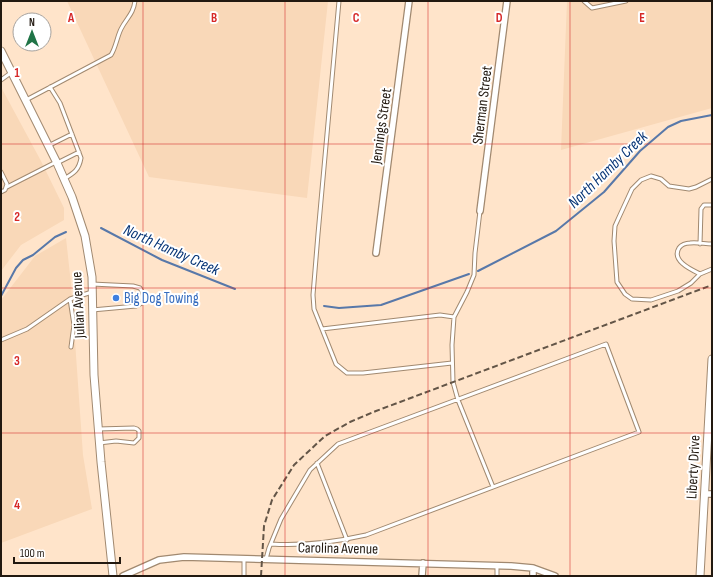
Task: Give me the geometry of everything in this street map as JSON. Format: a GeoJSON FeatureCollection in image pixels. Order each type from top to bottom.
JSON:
{"type":"FeatureCollection","features":[{"type":"Feature","properties":{"kind":"street","name":"Jennings Street"},"geometry":{"type":"LineString","coordinates":[[376,253],[409,1]]}},
{"type":"Feature","properties":{"kind":"street","name":"Sherman Street"},"geometry":{"type":"LineString","coordinates":[[480,211],[508,1]]}},
{"type":"Feature","properties":{"kind":"street","name":"Julian Avenue"},"geometry":{"type":"LineString","coordinates":[[1,51],[57,163],[72,197],[85,236],[92,284],[94,375],[99,442],[113,576]]}},
{"type":"Feature","properties":{"kind":"street","name":"Liberty Drive"},"geometry":{"type":"LineString","coordinates":[[700,576],[708,494],[712,359]]}},
{"type":"Feature","properties":{"kind":"street","name":"Carolina Avenue"},"geometry":{"type":"LineString","coordinates":[[123,576],[159,560],[184,557],[423,562],[533,568],[555,576]]}},
{"type":"Feature","properties":{"kind":"street"},"geometry":{"type":"LineString","coordinates":[[422,576],[423,562]]}},
{"type":"Feature","properties":{"kind":"street"},"geometry":{"type":"LineString","coordinates":[[533,568],[533,576]]}},
{"type":"Feature","properties":{"kind":"lane"},"geometry":{"type":"LineString","coordinates":[[26,101],[111,55],[116,46],[121,29],[133,11],[135,1]]}},
{"type":"Feature","properties":{"kind":"lane"},"geometry":{"type":"LineString","coordinates":[[339,1],[313,295],[314,310],[336,364],[347,373],[363,373],[452,363]]}},
{"type":"Feature","properties":{"kind":"lane"},"geometry":{"type":"LineString","coordinates":[[584,1],[592,8],[626,1]]}},
{"type":"Feature","properties":{"kind":"lane"},"geometry":{"type":"LineString","coordinates":[[1,80],[12,72]]}},
{"type":"Feature","properties":{"kind":"lane"},"geometry":{"type":"LineString","coordinates":[[50,87],[60,103],[81,158],[79,166],[74,173],[64,179]]}},
{"type":"Feature","properties":{"kind":"lane"},"geometry":{"type":"LineString","coordinates":[[48,146],[72,134]]}},
{"type":"Feature","properties":{"kind":"lane"},"geometry":{"type":"LineString","coordinates":[[1,192],[7,187],[79,152]]}},
{"type":"Feature","properties":{"kind":"lane"},"geometry":{"type":"LineString","coordinates":[[1,172],[7,187]]}},
{"type":"Feature","properties":{"kind":"lane"},"geometry":{"type":"LineString","coordinates":[[712,179],[689,189],[669,186],[662,179],[651,176],[641,180],[632,190],[615,226],[614,249],[617,282],[625,294],[632,299],[651,300],[678,291],[691,284],[700,274],[712,269]]}},
{"type":"Feature","properties":{"kind":"lane"},"geometry":{"type":"LineString","coordinates":[[700,244],[701,209],[704,205],[712,205]]}},
{"type":"Feature","properties":{"kind":"lane"},"geometry":{"type":"LineString","coordinates":[[480,211],[474,275],[454,317],[452,363],[453,382],[458,400],[493,487]]}},
{"type":"Feature","properties":{"kind":"lane"},"geometry":{"type":"LineString","coordinates":[[700,274],[682,264],[677,257],[677,250],[681,246],[688,243],[712,244]]}},
{"type":"Feature","properties":{"kind":"lane"},"geometry":{"type":"LineString","coordinates":[[92,284],[133,286],[140,288],[144,295],[144,302],[136,306],[92,310]]}},
{"type":"Feature","properties":{"kind":"lane"},"geometry":{"type":"LineString","coordinates":[[1,340],[27,329],[70,299],[92,292]]}},
{"type":"Feature","properties":{"kind":"lane"},"geometry":{"type":"LineString","coordinates":[[70,299],[74,325],[71,347]]}},
{"type":"Feature","properties":{"kind":"lane"},"geometry":{"type":"LineString","coordinates":[[322,329],[440,315],[454,317]]}},
{"type":"Feature","properties":{"kind":"lane"},"geometry":{"type":"LineString","coordinates":[[266,559],[271,544],[281,519],[310,470],[338,444],[606,344],[639,432],[366,536],[346,540],[286,545],[271,544]]}},
{"type":"Feature","properties":{"kind":"lane"},"geometry":{"type":"LineString","coordinates":[[98,429],[134,428],[139,431],[139,438],[134,443],[116,441],[99,442]]}},
{"type":"Feature","properties":{"kind":"lane"},"geometry":{"type":"LineString","coordinates":[[317,463],[346,540]]}},
{"type":"Feature","properties":{"kind":"lane"},"geometry":{"type":"LineString","coordinates":[[243,575],[244,558]]}},
{"type":"Feature","properties":{"kind":"lane"},"geometry":{"type":"LineString","coordinates":[[496,576],[497,566]]}},
{"type":"Feature","properties":{"kind":"shaded area"},"geometry":{"type":"Polygon","coordinates":[[[67,1],[328,1],[307,198],[149,177],[67,1]]]}},
{"type":"Feature","properties":{"kind":"shaded area"},"geometry":{"type":"Polygon","coordinates":[[[567,1],[712,1],[712,108],[561,150],[567,1]]]}},
{"type":"Feature","properties":{"kind":"shaded area"},"geometry":{"type":"Polygon","coordinates":[[[1,87],[41,161],[64,208],[64,220],[21,245],[1,271],[1,87]]]}},
{"type":"Feature","properties":{"kind":"shaded area"},"geometry":{"type":"Polygon","coordinates":[[[66,238],[71,284],[83,455],[92,509],[1,543],[1,300],[35,256],[66,238]]]}},
{"type":"Feature","properties":{"kind":"waterway","name":"North Hamby Creek"},"geometry":{"type":"LineString","coordinates":[[478,271],[556,231],[604,192],[640,151],[668,127],[681,121],[712,115]]}},
{"type":"Feature","properties":{"kind":"waterway","name":"North Hamby Creek"},"geometry":{"type":"LineString","coordinates":[[101,228],[162,260],[235,289]]}},
{"type":"Feature","properties":{"kind":"waterway","name":"North Hamby Creek"},"geometry":{"type":"LineString","coordinates":[[1,296],[16,268],[23,260],[33,255],[55,237],[66,232]]}},
{"type":"Feature","properties":{"kind":"waterway","name":"North Hamby Creek"},"geometry":{"type":"LineString","coordinates":[[324,306],[339,308],[381,305],[469,274]]}},
{"type":"Feature","properties":{"kind":"railway"},"geometry":{"type":"LineString","coordinates":[[261,576],[264,526],[272,500],[294,465],[325,436],[350,422],[376,411],[712,285]]}},
{"type":"Feature","properties":{"kind":"place","name":"Big Dog Towing"},"geometry":{"type":"Point","coordinates":[116,298]}}]}
